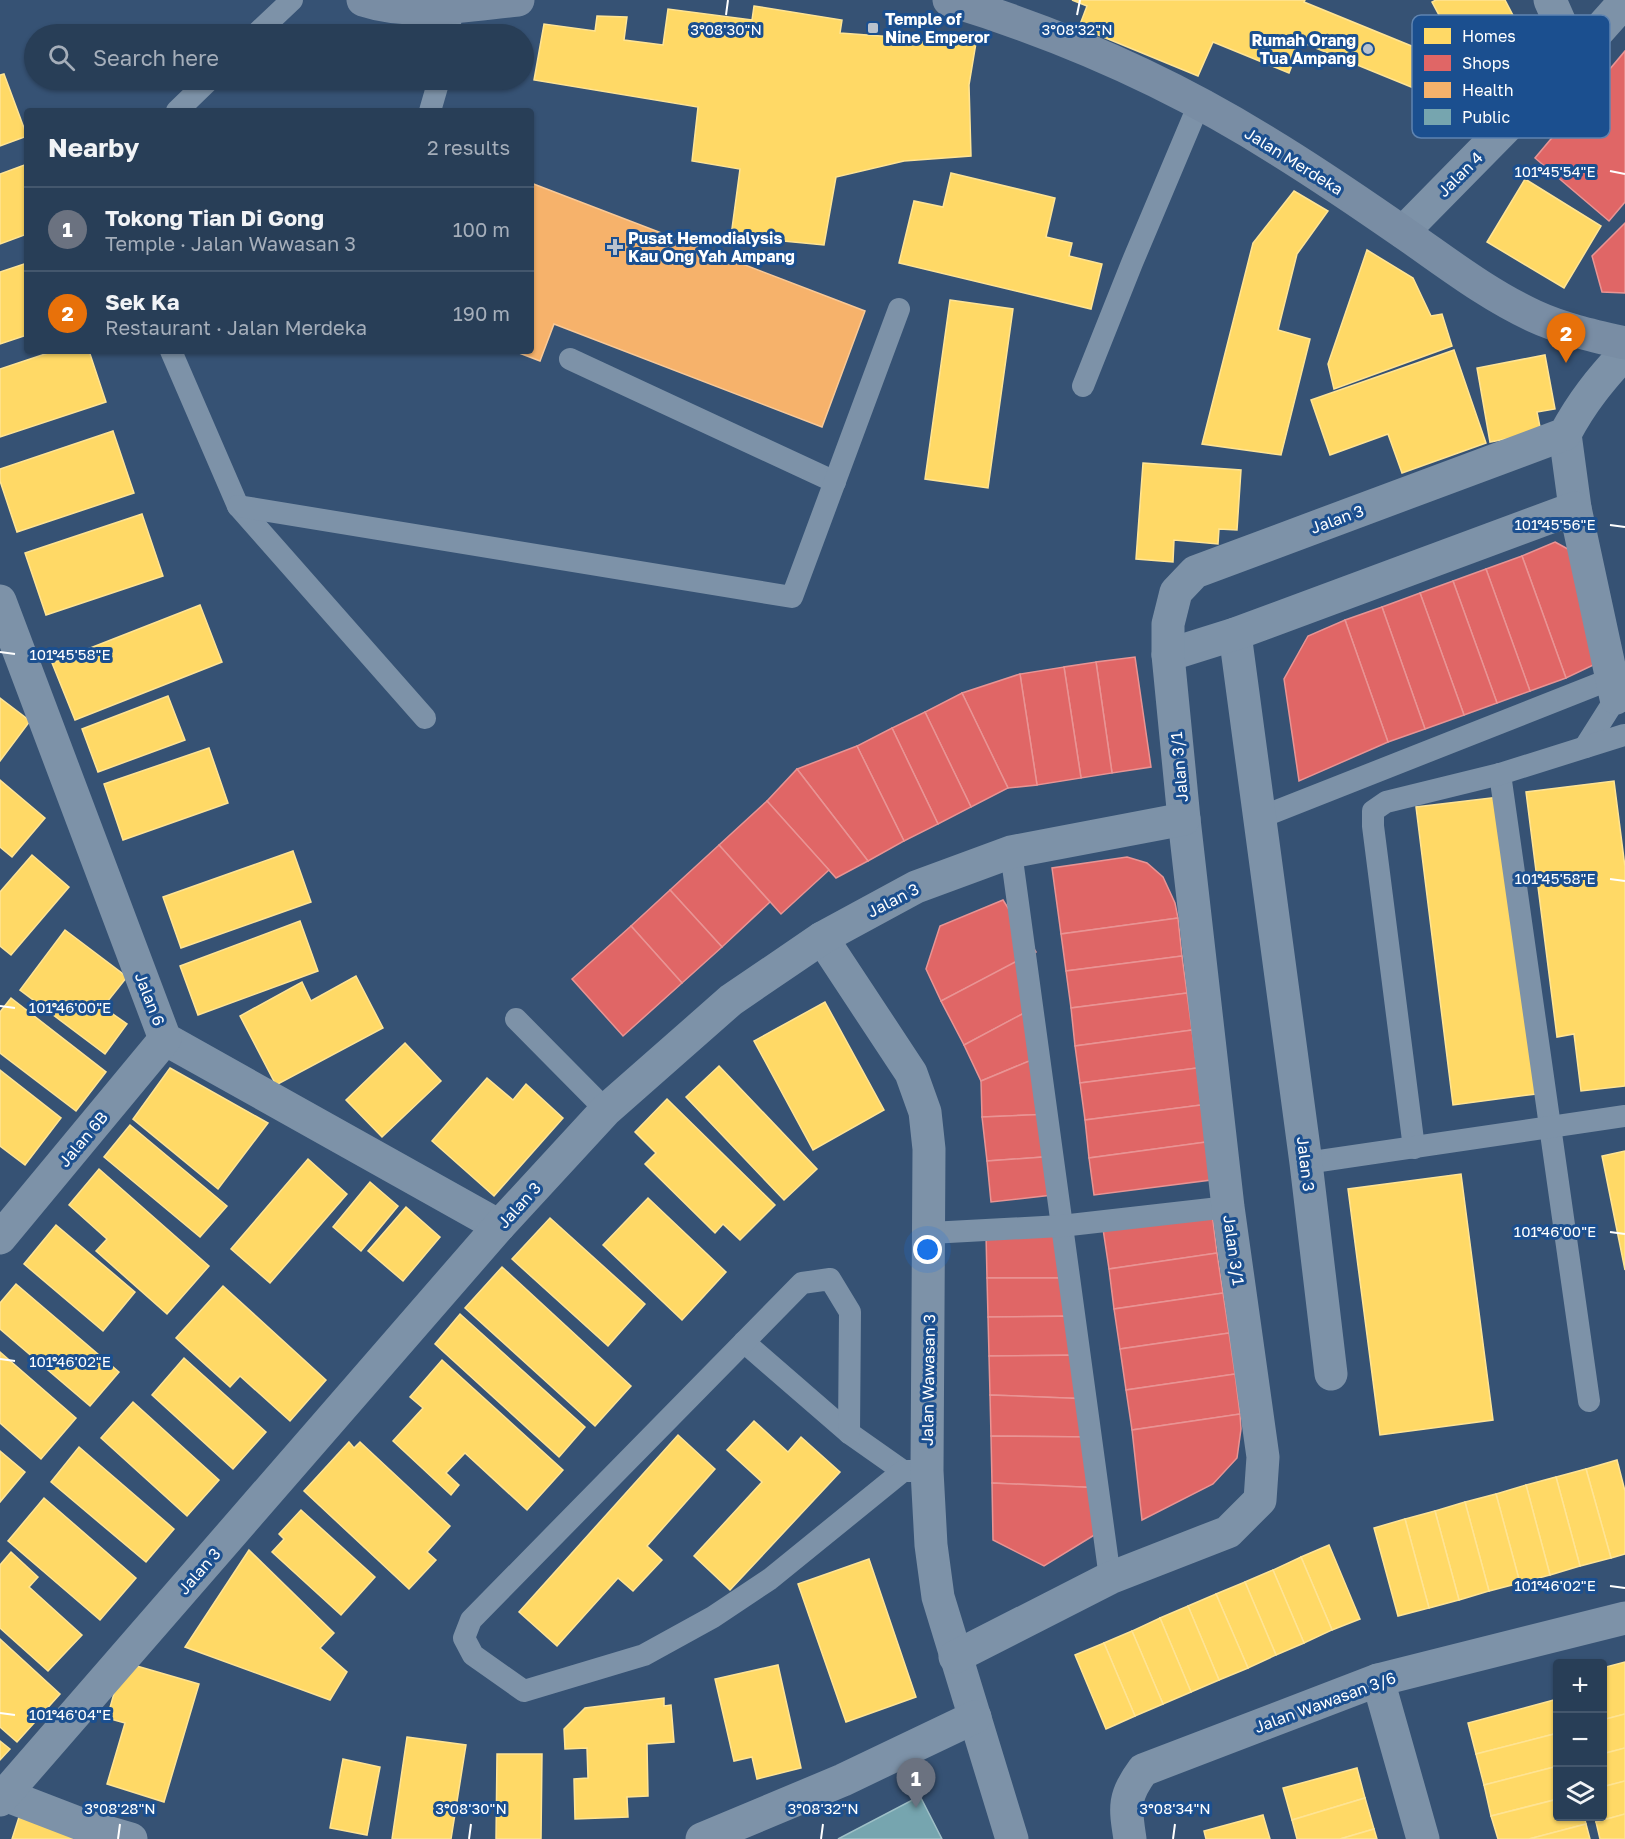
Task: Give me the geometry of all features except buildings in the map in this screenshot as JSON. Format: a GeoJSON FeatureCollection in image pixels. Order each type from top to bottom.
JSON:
{"type":"FeatureCollection","features":[{"type":"Feature","properties":{"kind":"street"},"geometry":{"type":"LineString","coordinates":[[363,0],[450,21],[518,0]]}},
{"type":"Feature","properties":{"kind":"street","name":"Jalan Merdeka"},"geometry":{"type":"LineString","coordinates":[[949,0],[997,15],[1090,50],[1199,104],[1277,148],[1490,293],[1536,317],[1584,334],[1625,343]]}},
{"type":"Feature","properties":{"kind":"street"},"geometry":{"type":"LineString","coordinates":[[1550,0],[1557,15]]}},
{"type":"Feature","properties":{"kind":"street","name":"Jalan 4"},"geometry":{"type":"LineString","coordinates":[[1610,18],[1625,1]]}},
{"type":"Feature","properties":{"kind":"street","name":"Jalan 4"},"geometry":{"type":"LineString","coordinates":[[1403,232],[1495,138]]}},
{"type":"Feature","properties":{"kind":"street"},"geometry":{"type":"LineString","coordinates":[[1614,688],[1575,508],[1565,434],[1581,405],[1625,353]]}},
{"type":"Feature","properties":{"kind":"street","name":"Jalan 3"},"geometry":{"type":"LineString","coordinates":[[1168,655],[1168,624],[1176,592],[1195,572],[1565,434]]}},
{"type":"Feature","properties":{"kind":"street"},"geometry":{"type":"LineString","coordinates":[[1168,655],[1235,634],[1575,508]]}},
{"type":"Feature","properties":{"kind":"street","name":"Jalan 6"},"geometry":{"type":"LineString","coordinates":[[2,616],[165,1040],[499,1226]]}},
{"type":"Feature","properties":{"kind":"street","name":"Jalan 3"},"geometry":{"type":"LineString","coordinates":[[1235,634],[1306,1163],[1331,1374]]}},
{"type":"Feature","properties":{"kind":"street","name":"Jalan 3/1"},"geometry":{"type":"LineString","coordinates":[[955,1657],[1110,1578],[1228,1532],[1260,1500],[1263,1456],[1228,1207],[1184,819],[1168,655]]}},
{"type":"Feature","properties":{"kind":"street","name":"Jalan 3"},"geometry":{"type":"LineString","coordinates":[[2,1798],[499,1226],[606,1110],[730,1000],[822,938],[916,887],[1011,852],[1184,819]]}},
{"type":"Feature","properties":{"kind":"street","name":"Jalan Wawasan 3"},"geometry":{"type":"LineString","coordinates":[[822,938],[911,1073],[925,1112],[929,1149],[930,1233],[915,1471],[931,1545],[938,1597],[1012,1839]]}},
{"type":"Feature","properties":{"kind":"street","name":"Jalan 6B"},"geometry":{"type":"LineString","coordinates":[[0,1238],[165,1040]]}},
{"type":"Feature","properties":{"kind":"street","name":"Jalan Wawasan 3/6"},"geometry":{"type":"LineString","coordinates":[[1128,1825],[1131,1787],[1143,1770],[1378,1680],[1625,1618]]}},
{"type":"Feature","properties":{"kind":"street"},"geometry":{"type":"LineString","coordinates":[[1378,1680],[1423,1839]]}},
{"type":"Feature","properties":{"kind":"street"},"geometry":{"type":"LineString","coordinates":[[702,1839],[843,1780],[975,1717]]}},
{"type":"Feature","properties":{"kind":"street"},"geometry":{"type":"LineString","coordinates":[[2,1798],[131,1839]]}},
{"type":"Feature","properties":{"kind":"lane"},"geometry":{"type":"LineString","coordinates":[[267,24],[292,0]]}},
{"type":"Feature","properties":{"kind":"lane"},"geometry":{"type":"LineString","coordinates":[[180,108],[199,90]]}},
{"type":"Feature","properties":{"kind":"lane"},"geometry":{"type":"LineString","coordinates":[[431,108],[436,90]]}},
{"type":"Feature","properties":{"kind":"lane"},"geometry":{"type":"LineString","coordinates":[[1083,386],[1199,104]]}},
{"type":"Feature","properties":{"kind":"lane"},"geometry":{"type":"LineString","coordinates":[[238,506],[792,597],[899,309]]}},
{"type":"Feature","properties":{"kind":"lane"},"geometry":{"type":"LineString","coordinates":[[172,354],[238,506],[425,718]]}},
{"type":"Feature","properties":{"kind":"lane"},"geometry":{"type":"LineString","coordinates":[[570,359],[835,482]]}},
{"type":"Feature","properties":{"kind":"lane"},"geometry":{"type":"LineString","coordinates":[[1414,1148],[1372,811],[1386,802],[1500,774],[1585,747],[1624,738],[1614,688]]}},
{"type":"Feature","properties":{"kind":"lane"},"geometry":{"type":"LineString","coordinates":[[1585,747],[1614,688]]}},
{"type":"Feature","properties":{"kind":"lane"},"geometry":{"type":"LineString","coordinates":[[1259,818],[1614,688]]}},
{"type":"Feature","properties":{"kind":"lane"},"geometry":{"type":"LineString","coordinates":[[1500,774],[1589,1401]]}},
{"type":"Feature","properties":{"kind":"lane"},"geometry":{"type":"LineString","coordinates":[[1011,852],[1110,1578]]}},
{"type":"Feature","properties":{"kind":"lane"},"geometry":{"type":"LineString","coordinates":[[516,1019],[606,1110]]}},
{"type":"Feature","properties":{"kind":"lane"},"geometry":{"type":"LineString","coordinates":[[1306,1163],[1625,1116]]}},
{"type":"Feature","properties":{"kind":"lane"},"geometry":{"type":"LineString","coordinates":[[930,1233],[1061,1226],[1228,1207]]}},
{"type":"Feature","properties":{"kind":"lane"},"geometry":{"type":"LineString","coordinates":[[744,1342],[849,1433],[915,1471],[770,1580],[713,1617],[644,1655],[524,1691],[473,1656],[464,1638],[471,1620],[744,1342],[802,1283],[830,1279],[850,1312],[849,1433]]}},
{"type":"Feature","properties":{"kind":"place","name":"Temple of Nine Emperor"},"geometry":{"type":"Point","coordinates":[873,28]}},
{"type":"Feature","properties":{"kind":"place","name":"Rumah Orang Tua Ampang"},"geometry":{"type":"Point","coordinates":[1368,49]}},
{"type":"Feature","properties":{"kind":"place","name":"Pusat Hemodialysis Kau Ong Yah Ampang"},"geometry":{"type":"Point","coordinates":[615,247]}},
{"type":"Feature","properties":{"kind":"place","name":"Sek Ka"},"geometry":{"type":"Point","coordinates":[1566,363]}},
{"type":"Feature","properties":{"kind":"place","name":"Tokong Tian Di Gong"},"geometry":{"type":"Point","coordinates":[916,1808]}}]}
